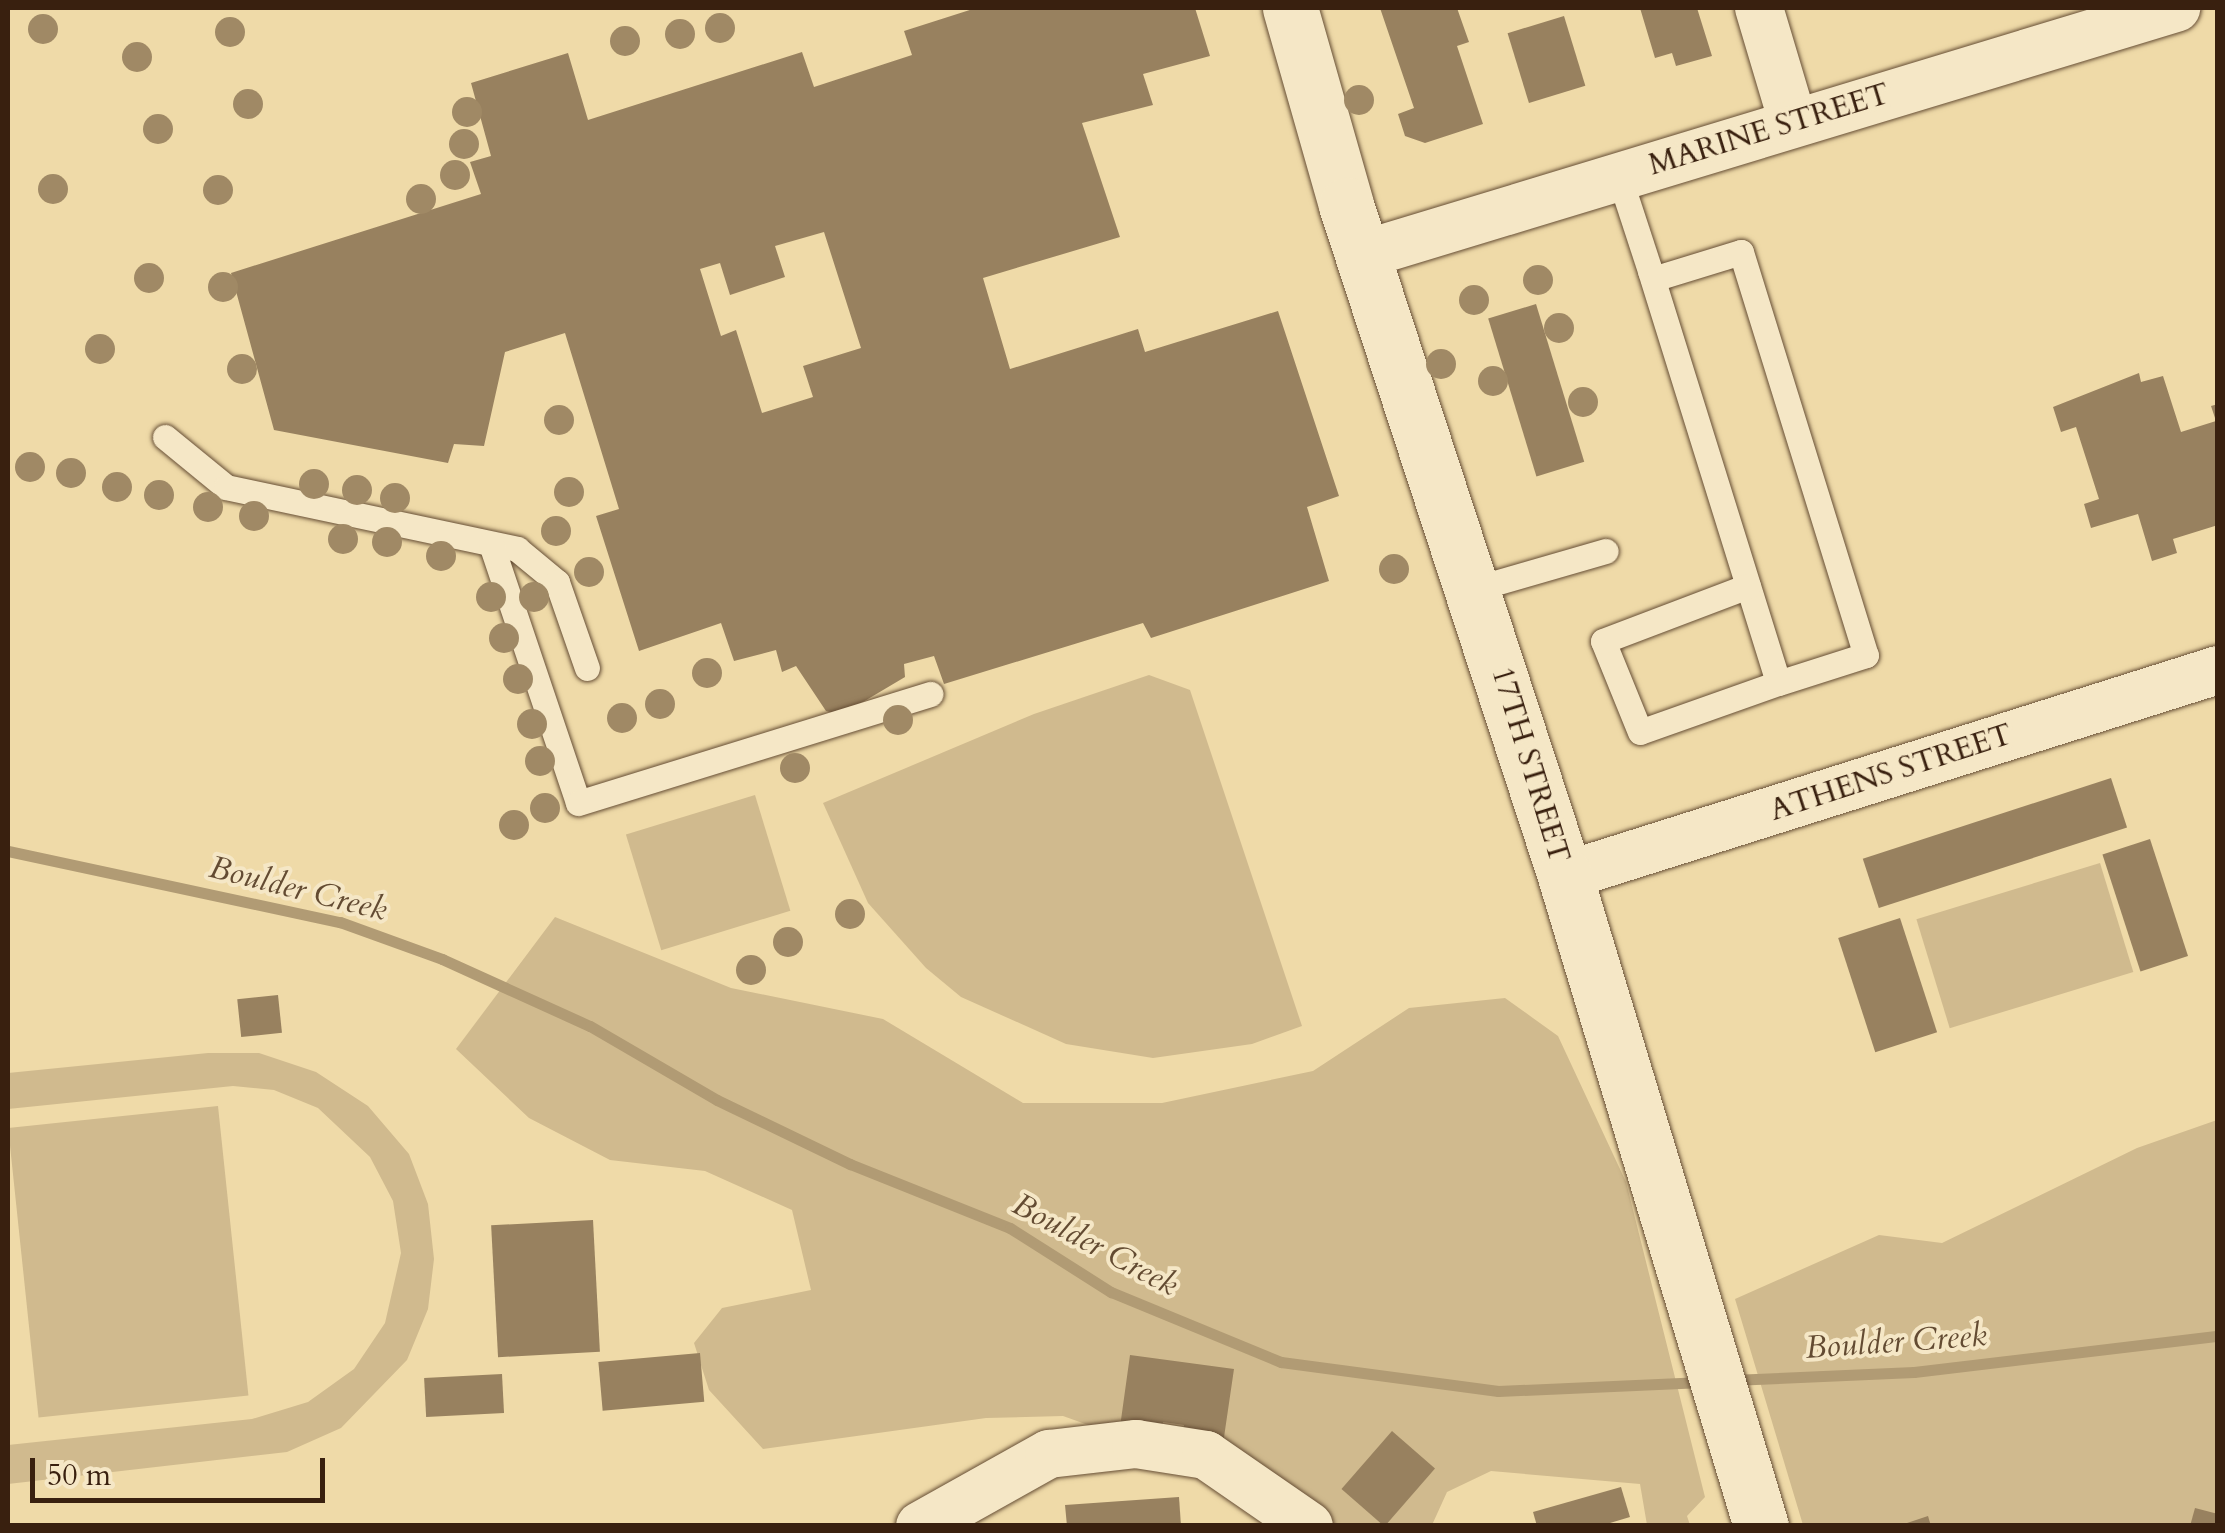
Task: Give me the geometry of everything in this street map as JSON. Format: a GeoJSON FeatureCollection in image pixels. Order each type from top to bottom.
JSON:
{"type":"FeatureCollection","features":[{"type":"Feature","properties":{"kind":"street","name":"17TH STREET"},"geometry":{"type":"LineString","coordinates":[[1290,8],[1362,254],[1474,589],[1762,1526]]}},
{"type":"Feature","properties":{"kind":"street"},"geometry":{"type":"LineString","coordinates":[[1759,8],[1793,122]]}},
{"type":"Feature","properties":{"kind":"street","name":"MARINE STREET"},"geometry":{"type":"LineString","coordinates":[[1362,254],[2176,8]]}},
{"type":"Feature","properties":{"kind":"street","name":"ATHENS STREET"},"geometry":{"type":"LineString","coordinates":[[1564,876],[2218,670]]}},
{"type":"Feature","properties":{"kind":"street"},"geometry":{"type":"LineString","coordinates":[[920,1526],[1049,1454],[1136,1444],[1206,1454],[1310,1526]]}},
{"type":"Feature","properties":{"kind":"lane"},"geometry":{"type":"LineString","coordinates":[[1618,176],[1778,683]]}},
{"type":"Feature","properties":{"kind":"lane"},"geometry":{"type":"LineString","coordinates":[[1653,279],[1740,252],[1866,656],[1640,732],[1603,641],[1748,586]]}},
{"type":"Feature","properties":{"kind":"lane"},"geometry":{"type":"LineString","coordinates":[[165,437],[226,487],[517,550],[557,582],[588,668]]}},
{"type":"Feature","properties":{"kind":"lane"},"geometry":{"type":"LineString","coordinates":[[491,544],[578,803],[930,694]]}},
{"type":"Feature","properties":{"kind":"lane"},"geometry":{"type":"LineString","coordinates":[[1474,589],[1606,552]]}},
{"type":"Feature","properties":{"kind":"shaded area"},"geometry":{"type":"Polygon","coordinates":[[[1149,675],[1190,690],[1302,1026],[1252,1044],[1153,1058],[1066,1044],[961,997],[926,968],[868,903],[823,803],[1034,714],[1149,675]]]}},
{"type":"Feature","properties":{"kind":"shaded area"},"geometry":{"type":"Polygon","coordinates":[[[755,795],[790,911],[661,950],[626,834],[755,795]]]}},
{"type":"Feature","properties":{"kind":"shaded area"},"geometry":{"type":"Polygon","coordinates":[[[2100,863],[2133,972],[1950,1028],[1916,919],[2100,863]]]}},
{"type":"Feature","properties":{"kind":"shaded area"},"geometry":{"type":"Polygon","coordinates":[[[555,917],[731,988],[883,1019],[1023,1103],[1162,1103],[1313,1071],[1409,1008],[1505,998],[1558,1036],[1626,1182],[1705,1497],[1687,1516],[1690,1525],[1647,1525],[1640,1484],[1491,1471],[1447,1492],[1432,1525],[1332,1525],[1315,1506],[1063,1416],[986,1418],[763,1449],[709,1390],[694,1343],[722,1308],[811,1290],[792,1210],[705,1171],[610,1160],[529,1118],[456,1049],[555,917]]]}},
{"type":"Feature","properties":{"kind":"shaded area"},"geometry":{"type":"Polygon","coordinates":[[[208,1053],[259,1053],[316,1072],[368,1106],[409,1154],[428,1204],[434,1259],[428,1309],[407,1360],[341,1428],[287,1452],[8,1484],[8,1445],[252,1419],[308,1402],[354,1369],[385,1323],[401,1253],[393,1201],[370,1157],[318,1108],[274,1090],[233,1086],[8,1109],[8,1073],[208,1053]]]}},
{"type":"Feature","properties":{"kind":"shaded area"},"geometry":{"type":"Polygon","coordinates":[[[218,1106],[248,1395],[39,1417],[8,1128],[218,1106]]]}},
{"type":"Feature","properties":{"kind":"shaded area"},"geometry":{"type":"Polygon","coordinates":[[[2217,1120],[2217,1525],[1803,1525],[1735,1299],[1879,1235],[1942,1243],[2137,1148],[2217,1120]]]}},
{"type":"Feature","properties":{"kind":"building"},"geometry":{"type":"Polygon","coordinates":[[[976,8],[1195,8],[1210,56],[1143,74],[1153,105],[1082,123],[1120,237],[983,278],[1010,369],[1138,329],[1145,352],[1278,311],[1339,496],[1307,507],[1329,581],[1151,638],[1143,623],[944,684],[934,656],[904,664],[905,677],[841,715],[826,711],[796,666],[782,672],[776,650],[734,661],[721,623],[639,651],[596,516],[619,509],[565,333],[505,352],[484,446],[454,444],[448,463],[274,430],[231,273],[481,194],[470,162],[491,156],[471,83],[568,53],[588,120],[802,52],[814,87],[912,55],[904,31],[976,8]],[[824,232],[775,246],[785,277],[730,295],[720,263],[700,269],[721,336],[736,330],[762,413],[813,397],[803,366],[861,348],[824,232]]]}},
{"type":"Feature","properties":{"kind":"building"},"geometry":{"type":"Polygon","coordinates":[[[1380,8],[1457,8],[1469,42],[1457,46],[1483,124],[1425,143],[1405,136],[1398,114],[1414,108],[1380,8]]]}},
{"type":"Feature","properties":{"kind":"building"},"geometry":{"type":"Polygon","coordinates":[[[1640,8],[1697,8],[1712,56],[1676,66],[1672,53],[1655,58],[1640,8]]]}},
{"type":"Feature","properties":{"kind":"building"},"geometry":{"type":"Polygon","coordinates":[[[1564,16],[1585,86],[1529,103],[1508,33],[1564,16]]]}},
{"type":"Feature","properties":{"kind":"building"},"geometry":{"type":"Polygon","coordinates":[[[1536,304],[1584,462],[1536,476],[1488,319],[1536,304]]]}},
{"type":"Feature","properties":{"kind":"building"},"geometry":{"type":"Polygon","coordinates":[[[2139,373],[2141,382],[2163,376],[2181,432],[2216,421],[2211,406],[2218,404],[2218,525],[2173,539],[2177,553],[2152,561],[2138,514],[2091,528],[2084,504],[2099,499],[2076,427],[2061,432],[2053,407],[2139,373]]]}},
{"type":"Feature","properties":{"kind":"building"},"geometry":{"type":"Polygon","coordinates":[[[2111,778],[2127,827],[1879,908],[1863,859],[2111,778]]]}},
{"type":"Feature","properties":{"kind":"building"},"geometry":{"type":"Polygon","coordinates":[[[2150,839],[2188,956],[2140,971],[2102,854],[2150,839]]]}},
{"type":"Feature","properties":{"kind":"building"},"geometry":{"type":"Polygon","coordinates":[[[1900,918],[1937,1032],[1875,1052],[1838,938],[1900,918]]]}},
{"type":"Feature","properties":{"kind":"building"},"geometry":{"type":"Polygon","coordinates":[[[278,995],[282,1033],[241,1037],[237,999],[278,995]]]}},
{"type":"Feature","properties":{"kind":"building"},"geometry":{"type":"Polygon","coordinates":[[[593,1220],[600,1352],[498,1357],[491,1225],[593,1220]]]}},
{"type":"Feature","properties":{"kind":"building"},"geometry":{"type":"Polygon","coordinates":[[[700,1353],[704,1402],[603,1411],[598,1362],[700,1353]]]}},
{"type":"Feature","properties":{"kind":"building"},"geometry":{"type":"Polygon","coordinates":[[[1130,1355],[1234,1369],[1223,1444],[1182,1439],[1184,1425],[1163,1422],[1161,1433],[1120,1427],[1130,1355]]]}},
{"type":"Feature","properties":{"kind":"building"},"geometry":{"type":"Polygon","coordinates":[[[502,1374],[504,1413],[426,1417],[424,1378],[502,1374]]]}},
{"type":"Feature","properties":{"kind":"building"},"geometry":{"type":"Polygon","coordinates":[[[1392,1431],[1435,1468],[1385,1526],[1341,1489],[1392,1431]]]}},
{"type":"Feature","properties":{"kind":"building"},"geometry":{"type":"Polygon","coordinates":[[[1621,1487],[1630,1517],[1600,1526],[1537,1526],[1533,1512],[1621,1487]]]}},
{"type":"Feature","properties":{"kind":"building"},"geometry":{"type":"Polygon","coordinates":[[[1179,1497],[1181,1526],[1067,1526],[1065,1505],[1179,1497]]]}},
{"type":"Feature","properties":{"kind":"building"},"geometry":{"type":"Polygon","coordinates":[[[2195,1508],[2218,1514],[2218,1526],[2190,1526],[2195,1508]]]}},
{"type":"Feature","properties":{"kind":"building"},"geometry":{"type":"Polygon","coordinates":[[[1928,1516],[1931,1526],[1901,1526],[1901,1525],[1928,1516]]]}},
{"type":"Feature","properties":{"kind":"waterway","name":"Boulder Creek"},"geometry":{"type":"LineString","coordinates":[[8,851],[340,922],[442,959],[590,1026],[717,1100],[850,1164],[1010,1228],[1111,1292],[1281,1362],[1498,1391],[1703,1382]]}},
{"type":"Feature","properties":{"kind":"waterway","name":"Boulder Creek"},"geometry":{"type":"LineString","coordinates":[[1732,1380],[1914,1372],[2218,1336]]}}]}
